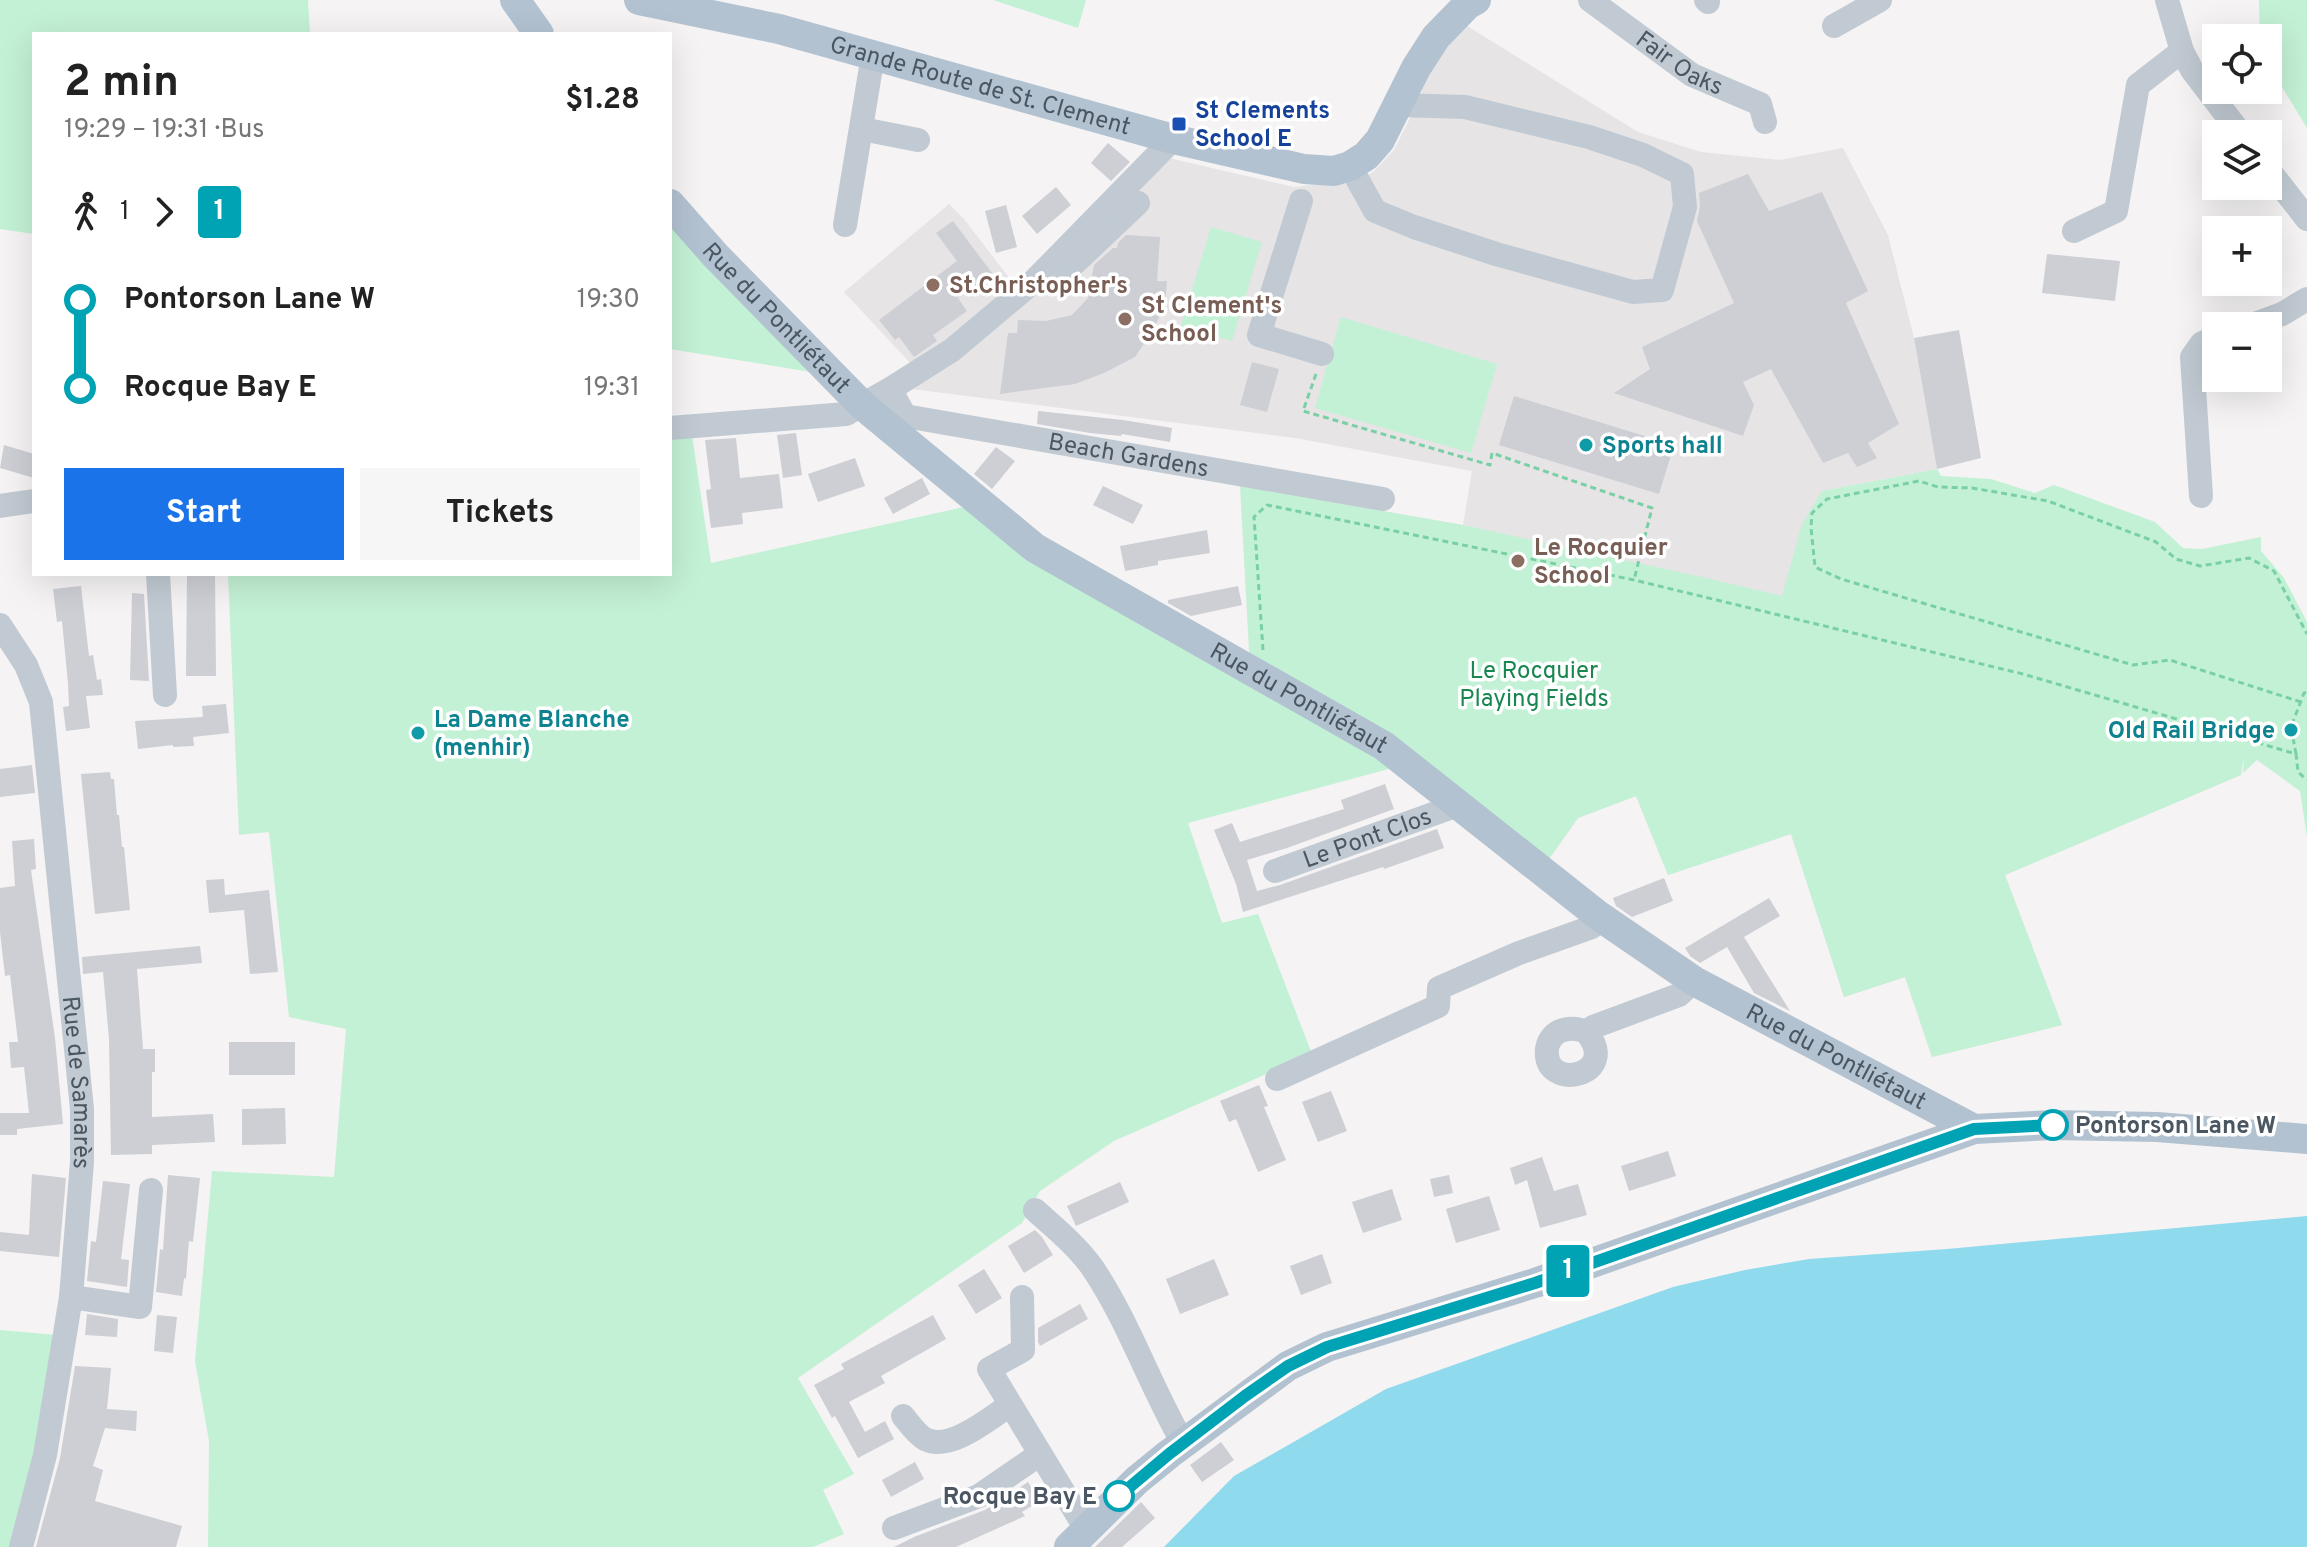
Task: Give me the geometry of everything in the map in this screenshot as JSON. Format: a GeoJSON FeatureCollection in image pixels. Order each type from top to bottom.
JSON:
{"type":"FeatureCollection","features":[{"type":"Feature","properties":{"kind":"main road"},"geometry":{"type":"LineString","coordinates":[[515,0],[538,32]]}},
{"type":"Feature","properties":{"kind":"main road","name":"Grande Route de St. Clement"},"geometry":{"type":"LineString","coordinates":[[639,0],[779,29],[1173,139],[1304,169],[1334,171],[1350,166]]}},
{"type":"Feature","properties":{"kind":"main road"},"geometry":{"type":"LineString","coordinates":[[1350,166],[1366,156],[1380,140],[1416,68],[1436,37],[1470,2]]}},
{"type":"Feature","properties":{"kind":"main road","name":"Rue du Pontliétaut"},"geometry":{"type":"LineString","coordinates":[[672,206],[715,255],[862,405],[1035,548],[1384,746],[1599,916],[1694,981],[1974,1129]]}},
{"type":"Feature","properties":{"kind":"main road"},"geometry":{"type":"LineString","coordinates":[[1078,1538],[1137,1480],[1183,1443],[1288,1366],[1327,1347],[1535,1283],[1974,1129],[2053,1125],[2157,1127],[2307,1139]]}},
{"type":"Feature","properties":{"kind":"street","name":"Fair Oaks"},"geometry":{"type":"LineString","coordinates":[[1590,0],[1692,75],[1760,104],[1765,122]]}},
{"type":"Feature","properties":{"kind":"street"},"geometry":{"type":"LineString","coordinates":[[1834,26],[1880,0]]}},
{"type":"Feature","properties":{"kind":"street"},"geometry":{"type":"LineString","coordinates":[[2167,0],[2182,51],[2192,70],[2230,120]]}},
{"type":"Feature","properties":{"kind":"street"},"geometry":{"type":"LineString","coordinates":[[2074,231],[2116,211],[2138,85],[2182,51]]}},
{"type":"Feature","properties":{"kind":"street"},"geometry":{"type":"LineString","coordinates":[[845,225],[873,55]]}},
{"type":"Feature","properties":{"kind":"street"},"geometry":{"type":"LineString","coordinates":[[1416,68],[1449,107]]}},
{"type":"Feature","properties":{"kind":"street"},"geometry":{"type":"LineString","coordinates":[[1350,166],[1375,211],[1414,227],[1496,254],[1633,292],[1662,290],[1685,207],[1682,174],[1643,155],[1589,137],[1465,107],[1398,105]]}},
{"type":"Feature","properties":{"kind":"street"},"geometry":{"type":"LineString","coordinates":[[862,129],[918,140]]}},
{"type":"Feature","properties":{"kind":"street"},"geometry":{"type":"LineString","coordinates":[[672,428],[846,414],[892,388],[952,350],[1033,282],[1173,139]]}},
{"type":"Feature","properties":{"kind":"street"},"geometry":{"type":"LineString","coordinates":[[2282,187],[2307,219]]}},
{"type":"Feature","properties":{"kind":"street"},"geometry":{"type":"LineString","coordinates":[[1301,201],[1259,335],[1322,354]]}},
{"type":"Feature","properties":{"kind":"street"},"geometry":{"type":"LineString","coordinates":[[952,350],[963,357],[1043,292],[1138,203]]}},
{"type":"Feature","properties":{"kind":"street"},"geometry":{"type":"LineString","coordinates":[[2282,314],[2307,299]]}},
{"type":"Feature","properties":{"kind":"street"},"geometry":{"type":"LineString","coordinates":[[2201,496],[2192,357],[2202,343]]}},
{"type":"Feature","properties":{"kind":"street","name":"Beach Gardens"},"geometry":{"type":"LineString","coordinates":[[892,388],[905,416],[1383,499]]}},
{"type":"Feature","properties":{"kind":"street"},"geometry":{"type":"LineString","coordinates":[[0,506],[32,501]]}},
{"type":"Feature","properties":{"kind":"street"},"geometry":{"type":"LineString","coordinates":[[158,576],[165,695]]}},
{"type":"Feature","properties":{"kind":"street","name":"Rue de Samarès"},"geometry":{"type":"LineString","coordinates":[[0,625],[26,665],[41,702],[82,1109],[80,1199],[71,1297],[45,1455],[21,1547]]}},
{"type":"Feature","properties":{"kind":"street","name":"Le Pont Clos"},"geometry":{"type":"LineString","coordinates":[[1275,871],[1458,805]]}},
{"type":"Feature","properties":{"kind":"street"},"geometry":{"type":"LineString","coordinates":[[1277,1079],[1438,1006],[1439,988],[1519,953],[1592,927],[1599,916]]}},
{"type":"Feature","properties":{"kind":"street"},"geometry":{"type":"LineString","coordinates":[[1586,1032],[1679,995],[1694,981]]}},
{"type":"Feature","properties":{"kind":"street"},"geometry":{"type":"LineString","coordinates":[[71,1297],[140,1307],[151,1190]]}},
{"type":"Feature","properties":{"kind":"street"},"geometry":{"type":"LineString","coordinates":[[1035,1210],[1066,1237],[1091,1266],[1126,1325],[1183,1443]]}},
{"type":"Feature","properties":{"kind":"street"},"geometry":{"type":"LineString","coordinates":[[1022,1297],[1023,1350],[989,1369],[1040,1454],[1078,1538]]}},
{"type":"Feature","properties":{"kind":"street"},"geometry":{"type":"LineString","coordinates":[[903,1416],[923,1439],[940,1443],[963,1435],[1010,1405]]}},
{"type":"Feature","properties":{"kind":"street"},"geometry":{"type":"LineString","coordinates":[[894,1528],[979,1496],[1040,1454]]}},
{"type":"Feature","properties":{"kind":"path"},"geometry":{"type":"LineString","coordinates":[[1322,354],[1303,411],[1490,465],[1492,453],[1652,508],[1634,580]]}},
{"type":"Feature","properties":{"kind":"path"},"geometry":{"type":"LineString","coordinates":[[2301,702],[2170,660],[2133,665],[1841,579],[1815,567],[1812,513],[1827,499],[1919,481],[1938,487],[1972,488],[2048,501],[2156,542],[2176,559],[2200,566],[2249,558],[2274,571],[2307,634]]}},
{"type":"Feature","properties":{"kind":"path"},"geometry":{"type":"LineString","coordinates":[[1263,653],[1254,517],[1267,505],[1634,580],[2023,674],[2296,754]]}},
{"type":"Feature","properties":{"kind":"path"},"geometry":{"type":"LineString","coordinates":[[2307,692],[2291,727],[2298,772],[2307,780]]}},
{"type":"Feature","properties":{"kind":"shaded area","name":"Le Rocquier School"},"geometry":{"type":"Polygon","coordinates":[[[1464,24],[1638,132],[1701,152],[1780,160],[1843,148],[1888,235],[1914,338],[1937,469],[1822,491],[2241,775],[2005,875],[2062,1025],[1932,1057],[1905,977],[1844,997],[1791,834],[1668,875],[1636,796],[1578,818],[1542,869],[1240,486],[1463,525],[1472,471],[1295,438],[904,388],[1169,158],[1294,187],[1358,180],[1373,172],[1394,150],[1421,96],[1424,80],[1464,24]]]}},
{"type":"Feature","properties":{"kind":"shaded area","name":"St.Christopher's"},"geometry":{"type":"Polygon","coordinates":[[[949,204],[1016,287],[913,366],[844,292],[949,204]]]}},
{"type":"Feature","properties":{"kind":"green space"},"geometry":{"type":"Polygon","coordinates":[[[0,0],[308,0],[310,32],[32,32],[32,234],[0,229],[0,0]]]}},
{"type":"Feature","properties":{"kind":"green space"},"geometry":{"type":"Polygon","coordinates":[[[993,0],[1086,0],[1078,28],[993,0]]]}},
{"type":"Feature","properties":{"kind":"green space"},"geometry":{"type":"Polygon","coordinates":[[[2259,0],[2307,0],[2307,128],[2282,87],[2282,24],[2260,24],[2259,0]]]}},
{"type":"Feature","properties":{"kind":"green space"},"geometry":{"type":"Polygon","coordinates":[[[672,223],[823,374],[672,349],[672,223]]]}},
{"type":"Feature","properties":{"kind":"green space"},"geometry":{"type":"Polygon","coordinates":[[[1211,227],[1262,242],[1232,341],[1181,326],[1211,227]]]}},
{"type":"Feature","properties":{"kind":"green space"},"geometry":{"type":"Polygon","coordinates":[[[1341,317],[1497,364],[1471,453],[1315,408],[1341,317]]]}},
{"type":"Feature","properties":{"kind":"green space"},"geometry":{"type":"Polygon","coordinates":[[[692,435],[711,563],[964,507],[1396,767],[1188,823],[1222,923],[1258,914],[1312,1054],[1114,1141],[1040,1191],[1022,1223],[798,1378],[854,1474],[823,1490],[844,1534],[813,1547],[208,1547],[209,1441],[195,1361],[212,1171],[334,1177],[346,1029],[289,1017],[269,832],[239,835],[228,576],[672,576],[672,437],[692,435]]]}},
{"type":"Feature","properties":{"kind":"green space","name":"Le Rocquier Playing Fields"},"geometry":{"type":"Polygon","coordinates":[[[1937,469],[1941,476],[1991,479],[2035,493],[2054,485],[2155,522],[2183,548],[2202,549],[2261,537],[2261,551],[2284,578],[2307,622],[2307,837],[2300,791],[2257,760],[2243,773],[2244,758],[2241,775],[2005,875],[2062,1025],[1932,1057],[1905,977],[1844,997],[1791,834],[1668,875],[1636,796],[1578,818],[1542,869],[1250,669],[1240,486],[1463,525],[1782,596],[1802,524],[1822,491],[1937,469]]]}},
{"type":"Feature","properties":{"kind":"green space"},"geometry":{"type":"Polygon","coordinates":[[[0,1330],[56,1335],[16,1547],[0,1547],[0,1330]]]}},
{"type":"Feature","properties":{"kind":"water"},"geometry":{"type":"Polygon","coordinates":[[[2307,1216],[2307,1547],[1164,1547],[1234,1476],[1386,1389],[1673,1287],[1809,1259],[2307,1216]]]}},
{"type":"Feature","properties":{"kind":"building"},"geometry":{"type":"Polygon","coordinates":[[[1108,143],[1130,162],[1111,181],[1091,163],[1108,143]]]}},
{"type":"Feature","properties":{"kind":"building"},"geometry":{"type":"Polygon","coordinates":[[[1748,174],[1769,211],[1822,192],[1868,291],[1846,303],[1899,424],[1868,443],[1877,458],[1857,467],[1848,453],[1823,463],[1771,369],[1743,382],[1754,405],[1743,436],[1614,393],[1650,369],[1642,347],[1734,303],[1697,221],[1699,193],[1748,174]]]}},
{"type":"Feature","properties":{"kind":"building"},"geometry":{"type":"Polygon","coordinates":[[[1056,187],[1071,205],[1037,234],[1022,216],[1056,187]]]}},
{"type":"Feature","properties":{"kind":"building"},"geometry":{"type":"Polygon","coordinates":[[[1006,205],[1017,247],[996,253],[985,211],[1006,205]]]}},
{"type":"Feature","properties":{"kind":"building"},"geometry":{"type":"Polygon","coordinates":[[[953,221],[992,273],[958,298],[967,311],[933,335],[937,341],[914,357],[899,337],[895,340],[879,320],[957,261],[936,233],[953,221]]]}},
{"type":"Feature","properties":{"kind":"building"},"geometry":{"type":"Polygon","coordinates":[[[1126,235],[1160,237],[1157,281],[1167,281],[1165,305],[1135,357],[1075,384],[1000,394],[1008,333],[1017,333],[1018,320],[1046,321],[1072,315],[1088,298],[1094,265],[1117,248],[1126,235]]]}},
{"type":"Feature","properties":{"kind":"building"},"geometry":{"type":"Polygon","coordinates":[[[2047,254],[2120,261],[2115,301],[2042,293],[2047,254]]]}},
{"type":"Feature","properties":{"kind":"building"},"geometry":{"type":"Polygon","coordinates":[[[1959,330],[1981,458],[1937,469],[1914,338],[1959,330]]]}},
{"type":"Feature","properties":{"kind":"building"},"geometry":{"type":"Polygon","coordinates":[[[1252,362],[1279,369],[1267,412],[1240,405],[1252,362]]]}},
{"type":"Feature","properties":{"kind":"building","name":"Sports hall"},"geometry":{"type":"Polygon","coordinates":[[[1514,396],[1674,445],[1659,494],[1499,445],[1514,396]]]}},
{"type":"Feature","properties":{"kind":"building"},"geometry":{"type":"Polygon","coordinates":[[[1038,411],[1172,428],[1170,442],[1037,424],[1038,411]]]}},
{"type":"Feature","properties":{"kind":"building"},"geometry":{"type":"Polygon","coordinates":[[[796,433],[802,475],[783,478],[777,435],[796,433]]]}},
{"type":"Feature","properties":{"kind":"building"},"geometry":{"type":"Polygon","coordinates":[[[736,438],[740,478],[779,474],[783,508],[742,513],[743,524],[711,528],[706,490],[711,489],[705,440],[736,438]]]}},
{"type":"Feature","properties":{"kind":"building"},"geometry":{"type":"Polygon","coordinates":[[[4,445],[32,453],[32,477],[0,468],[4,445]]]}},
{"type":"Feature","properties":{"kind":"building"},"geometry":{"type":"Polygon","coordinates":[[[996,447],[1015,461],[992,489],[974,474],[996,447]]]}},
{"type":"Feature","properties":{"kind":"building"},"geometry":{"type":"Polygon","coordinates":[[[855,458],[865,486],[818,502],[808,474],[855,458]]]}},
{"type":"Feature","properties":{"kind":"building"},"geometry":{"type":"Polygon","coordinates":[[[922,478],[930,494],[893,514],[884,498],[922,478]]]}},
{"type":"Feature","properties":{"kind":"building"},"geometry":{"type":"Polygon","coordinates":[[[1103,486],[1143,505],[1133,524],[1093,505],[1103,486]]]}},
{"type":"Feature","properties":{"kind":"building"},"geometry":{"type":"Polygon","coordinates":[[[1207,530],[1210,553],[1158,561],[1158,565],[1125,571],[1120,546],[1207,530]]]}},
{"type":"Feature","properties":{"kind":"building"},"geometry":{"type":"Polygon","coordinates":[[[187,576],[215,576],[216,676],[186,676],[187,576]]]}},
{"type":"Feature","properties":{"kind":"building"},"geometry":{"type":"Polygon","coordinates":[[[81,586],[89,656],[93,655],[103,695],[86,696],[90,728],[66,731],[63,707],[69,706],[68,683],[62,621],[57,622],[53,589],[81,586]]]}},
{"type":"Feature","properties":{"kind":"building"},"geometry":{"type":"Polygon","coordinates":[[[1238,586],[1242,605],[1191,616],[1168,603],[1168,600],[1238,586]]]}},
{"type":"Feature","properties":{"kind":"building"},"geometry":{"type":"Polygon","coordinates":[[[132,593],[144,594],[149,681],[130,680],[132,593]]]}},
{"type":"Feature","properties":{"kind":"building"},"geometry":{"type":"Polygon","coordinates":[[[226,704],[229,733],[193,737],[194,746],[138,749],[135,721],[203,717],[202,706],[226,704]]]}},
{"type":"Feature","properties":{"kind":"building"},"geometry":{"type":"Polygon","coordinates":[[[32,765],[35,793],[0,797],[0,769],[32,765]]]}},
{"type":"Feature","properties":{"kind":"building"},"geometry":{"type":"Polygon","coordinates":[[[110,772],[111,779],[114,779],[124,847],[130,910],[95,914],[81,774],[110,772]]]}},
{"type":"Feature","properties":{"kind":"building"},"geometry":{"type":"Polygon","coordinates":[[[1385,784],[1394,809],[1247,860],[1257,891],[1437,829],[1444,848],[1243,912],[1236,884],[1214,830],[1232,823],[1240,842],[1344,809],[1341,800],[1385,784]]]}},
{"type":"Feature","properties":{"kind":"building"},"geometry":{"type":"Polygon","coordinates":[[[34,839],[36,869],[31,870],[55,1038],[63,1124],[17,1129],[17,1135],[0,1135],[0,1113],[29,1113],[24,1067],[11,1068],[9,1042],[18,1042],[10,975],[5,976],[0,932],[0,888],[15,886],[12,841],[34,839]]]}},
{"type":"Feature","properties":{"kind":"building"},"geometry":{"type":"Polygon","coordinates":[[[1664,878],[1673,901],[1632,917],[1616,906],[1613,898],[1664,878]]]}},
{"type":"Feature","properties":{"kind":"building"},"geometry":{"type":"Polygon","coordinates":[[[224,879],[225,895],[269,890],[278,972],[250,974],[244,910],[209,913],[206,880],[224,879]]]}},
{"type":"Feature","properties":{"kind":"building"},"geometry":{"type":"Polygon","coordinates":[[[1769,898],[1780,916],[1744,937],[1790,1011],[1754,993],[1727,947],[1700,963],[1685,948],[1769,898]]]}},
{"type":"Feature","properties":{"kind":"building"},"geometry":{"type":"Polygon","coordinates":[[[200,946],[202,963],[137,969],[143,1049],[155,1049],[152,1117],[213,1114],[215,1142],[152,1145],[152,1154],[111,1155],[109,1039],[103,972],[83,974],[82,957],[200,946]]]}},
{"type":"Feature","properties":{"kind":"building"},"geometry":{"type":"Polygon","coordinates":[[[229,1042],[295,1042],[295,1075],[229,1075],[229,1042]]]}},
{"type":"Feature","properties":{"kind":"building"},"geometry":{"type":"Polygon","coordinates":[[[1259,1085],[1268,1106],[1264,1107],[1286,1160],[1258,1172],[1236,1119],[1229,1122],[1220,1101],[1259,1085]]]}},
{"type":"Feature","properties":{"kind":"building"},"geometry":{"type":"Polygon","coordinates":[[[1331,1091],[1347,1131],[1318,1142],[1302,1102],[1331,1091]]]}},
{"type":"Feature","properties":{"kind":"building"},"geometry":{"type":"Polygon","coordinates":[[[285,1108],[286,1144],[242,1145],[242,1109],[285,1108]]]}},
{"type":"Feature","properties":{"kind":"building"},"geometry":{"type":"Polygon","coordinates":[[[1668,1151],[1676,1176],[1629,1191],[1621,1166],[1668,1151]]]}},
{"type":"Feature","properties":{"kind":"building"},"geometry":{"type":"Polygon","coordinates":[[[1542,1157],[1554,1191],[1578,1184],[1587,1215],[1540,1228],[1527,1180],[1515,1185],[1510,1168],[1542,1157]]]}},
{"type":"Feature","properties":{"kind":"building"},"geometry":{"type":"Polygon","coordinates":[[[32,1174],[66,1178],[59,1257],[0,1251],[0,1232],[29,1235],[32,1174]]]}},
{"type":"Feature","properties":{"kind":"building"},"geometry":{"type":"Polygon","coordinates":[[[168,1175],[200,1178],[193,1242],[189,1241],[182,1296],[156,1292],[160,1249],[163,1250],[168,1175]]]}},
{"type":"Feature","properties":{"kind":"building"},"geometry":{"type":"Polygon","coordinates":[[[1449,1175],[1453,1193],[1434,1197],[1430,1179],[1449,1175]]]}},
{"type":"Feature","properties":{"kind":"building"},"geometry":{"type":"Polygon","coordinates":[[[103,1181],[130,1184],[121,1259],[129,1260],[127,1287],[87,1281],[91,1241],[96,1242],[103,1181]]]}},
{"type":"Feature","properties":{"kind":"building"},"geometry":{"type":"Polygon","coordinates":[[[1120,1182],[1129,1202],[1076,1226],[1067,1206],[1120,1182]]]}},
{"type":"Feature","properties":{"kind":"building"},"geometry":{"type":"Polygon","coordinates":[[[1392,1189],[1402,1220],[1363,1233],[1352,1202],[1392,1189]]]}},
{"type":"Feature","properties":{"kind":"building"},"geometry":{"type":"Polygon","coordinates":[[[1489,1196],[1500,1230],[1456,1243],[1446,1209],[1489,1196]]]}},
{"type":"Feature","properties":{"kind":"building"},"geometry":{"type":"Polygon","coordinates":[[[1035,1230],[1053,1255],[1024,1273],[1008,1246],[1035,1230]]]}},
{"type":"Feature","properties":{"kind":"building"},"geometry":{"type":"Polygon","coordinates":[[[1322,1254],[1332,1283],[1301,1295],[1290,1266],[1322,1254]]]}},
{"type":"Feature","properties":{"kind":"building"},"geometry":{"type":"Polygon","coordinates":[[[1214,1259],[1229,1295],[1180,1314],[1166,1279],[1214,1259]]]}},
{"type":"Feature","properties":{"kind":"building"},"geometry":{"type":"Polygon","coordinates":[[[984,1269],[1002,1298],[976,1314],[958,1285],[984,1269]]]}},
{"type":"Feature","properties":{"kind":"building"},"geometry":{"type":"Polygon","coordinates":[[[1080,1304],[1088,1319],[1040,1346],[1038,1328],[1080,1304]]]}},
{"type":"Feature","properties":{"kind":"building"},"geometry":{"type":"Polygon","coordinates":[[[87,1314],[118,1319],[117,1337],[85,1335],[87,1314]]]}},
{"type":"Feature","properties":{"kind":"building"},"geometry":{"type":"Polygon","coordinates":[[[157,1315],[177,1317],[173,1353],[154,1351],[157,1315]]]}},
{"type":"Feature","properties":{"kind":"building"},"geometry":{"type":"Polygon","coordinates":[[[933,1315],[946,1339],[881,1376],[885,1383],[849,1402],[865,1432],[885,1421],[894,1439],[858,1458],[814,1385],[844,1369],[841,1364],[933,1315]]]}},
{"type":"Feature","properties":{"kind":"building"},"geometry":{"type":"Polygon","coordinates":[[[75,1366],[111,1368],[107,1409],[137,1411],[136,1431],[105,1428],[93,1466],[103,1470],[95,1501],[182,1526],[176,1547],[36,1547],[60,1458],[75,1366]]]}},
{"type":"Feature","properties":{"kind":"building"},"geometry":{"type":"Polygon","coordinates":[[[1221,1442],[1234,1460],[1202,1482],[1190,1465],[1221,1442]]]}},
{"type":"Feature","properties":{"kind":"building"},"geometry":{"type":"Polygon","coordinates":[[[915,1462],[924,1479],[891,1497],[882,1480],[915,1462]]]}},
{"type":"Feature","properties":{"kind":"building"},"geometry":{"type":"Polygon","coordinates":[[[1028,1482],[1040,1501],[1022,1512],[1025,1516],[956,1547],[894,1547],[985,1510],[1028,1482]]]}},
{"type":"Feature","properties":{"kind":"building"},"geometry":{"type":"Polygon","coordinates":[[[1141,1502],[1155,1518],[1122,1547],[1095,1547],[1141,1502]]]}},
{"type":"Feature","properties":{"kind":"bus line","name":"1"},"geometry":{"type":"LineString","coordinates":[[1119,1496],[1245,1396],[1288,1366],[1327,1347],[1535,1283],[1974,1129],[2053,1125]]}},
{"type":"Feature","properties":{"kind":"place","name":"St Clements School E"},"geometry":{"type":"Point","coordinates":[1179,124]}},
{"type":"Feature","properties":{"kind":"place","name":"St.Christopher's"},"geometry":{"type":"Point","coordinates":[933,285]}},
{"type":"Feature","properties":{"kind":"place","name":"St Clement's School"},"geometry":{"type":"Point","coordinates":[1125,319]}},
{"type":"Feature","properties":{"kind":"place","name":"Sports hall"},"geometry":{"type":"Point","coordinates":[1586,445]}},
{"type":"Feature","properties":{"kind":"place","name":"Le Rocquier School"},"geometry":{"type":"Point","coordinates":[1518,561]}},
{"type":"Feature","properties":{"kind":"place","name":"Old Rail Bridge"},"geometry":{"type":"Point","coordinates":[2291,730]}},
{"type":"Feature","properties":{"kind":"place","name":"La Dame Blanche (menhir)"},"geometry":{"type":"Point","coordinates":[418,733]}},
{"type":"Feature","properties":{"kind":"place","name":"Pontorson Lane W"},"geometry":{"type":"Point","coordinates":[2053,1125]}},
{"type":"Feature","properties":{"kind":"place","name":"Rocque Bay E"},"geometry":{"type":"Point","coordinates":[1119,1496]}}]}
